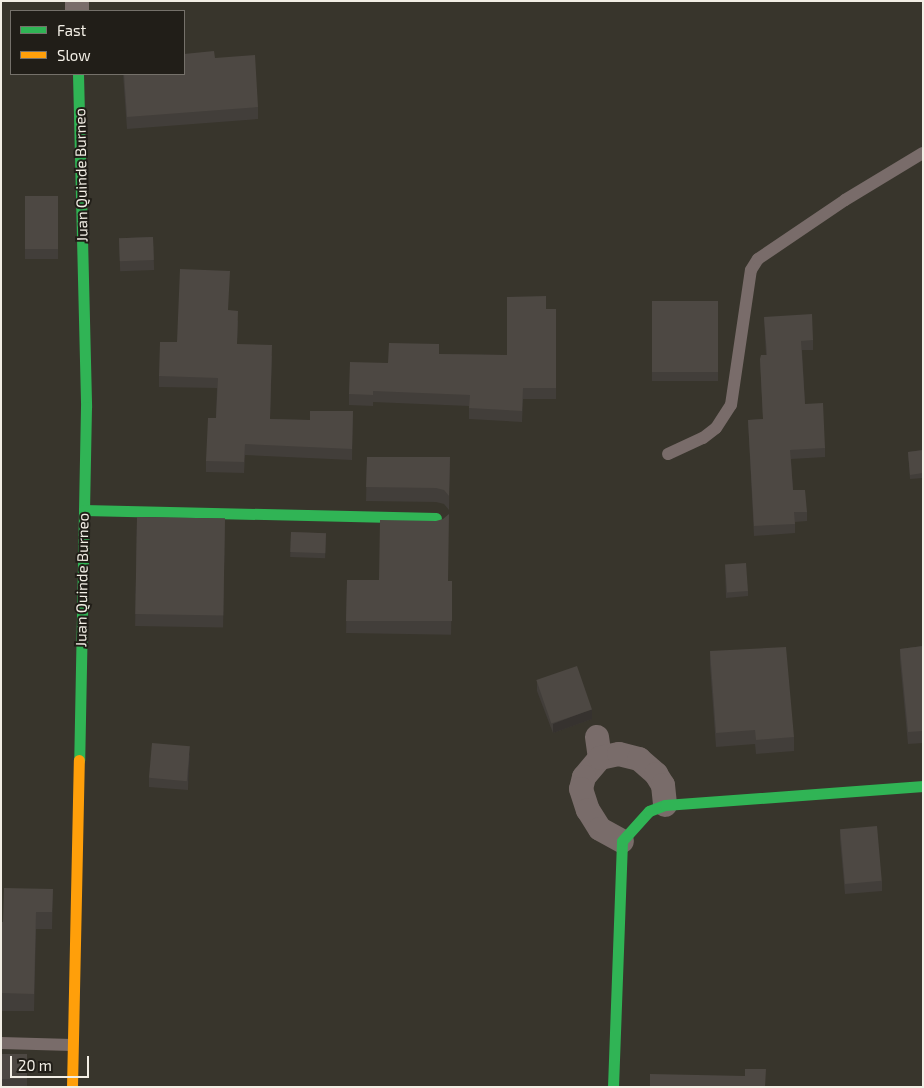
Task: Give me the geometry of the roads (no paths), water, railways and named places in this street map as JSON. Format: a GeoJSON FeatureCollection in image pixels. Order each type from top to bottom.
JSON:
{"type":"FeatureCollection","features":[{"type":"Feature","properties":{"kind":"street","name":"Juan Quinde Burneo"},"geometry":{"type":"LineString","coordinates":[[72,1087],[86,407],[78,75]]}},
{"type":"Feature","properties":{"kind":"street"},"geometry":{"type":"LineString","coordinates":[[84,510],[436,518]]}},
{"type":"Feature","properties":{"kind":"street"},"geometry":{"type":"LineString","coordinates":[[622,841],[600,829],[588,810],[582,789],[584,777],[598,747],[639,760],[656,774],[663,785],[665,805]]}},
{"type":"Feature","properties":{"kind":"street"},"geometry":{"type":"LineString","coordinates":[[613,1087],[622,841],[648,811],[665,805],[923,786]]}},
{"type":"Feature","properties":{"kind":"lane"},"geometry":{"type":"LineString","coordinates":[[668,454],[703,438],[716,428],[731,405],[751,270],[758,259],[845,200],[923,153]]}},
{"type":"Feature","properties":{"kind":"lane"},"geometry":{"type":"LineString","coordinates":[[1,1043],[72,1045]]}}]}
